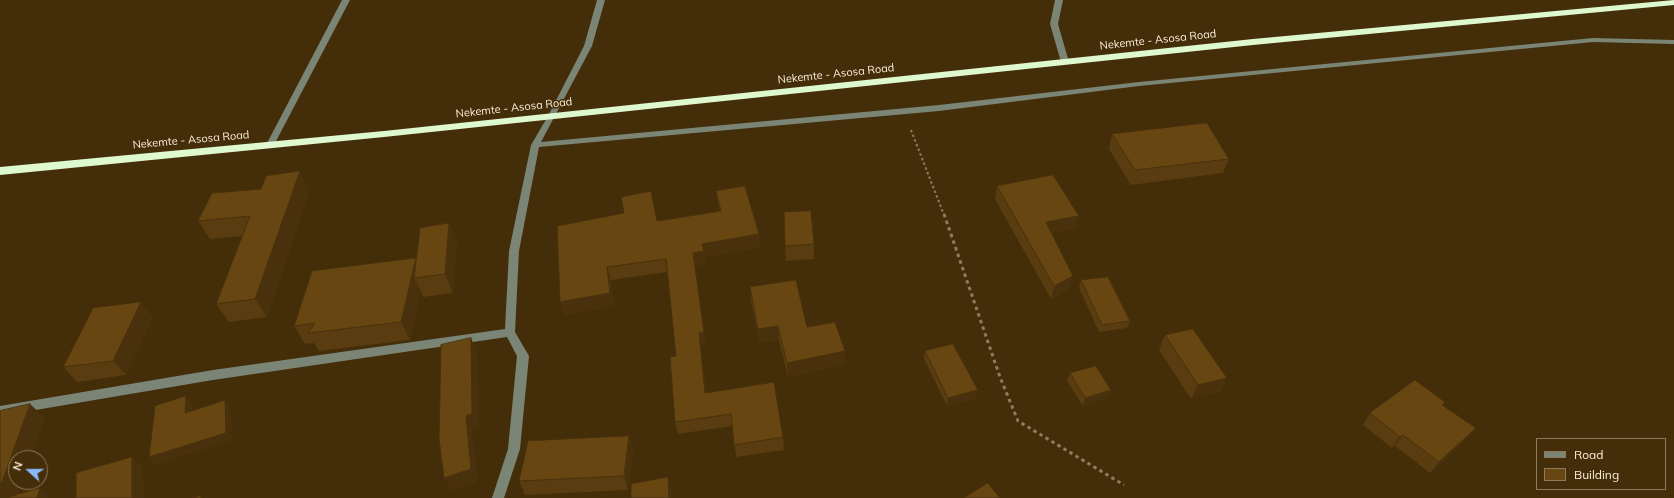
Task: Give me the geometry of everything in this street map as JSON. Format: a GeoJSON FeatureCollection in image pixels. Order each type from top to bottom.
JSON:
{"type":"FeatureCollection","features":[{"type":"Feature","properties":{"kind":"highway","name":"Nekemte - Asosa Road"},"geometry":{"type":"LineString","coordinates":[[0,171],[552,116],[1253,42],[1674,2]]}},
{"type":"Feature","properties":{"kind":"street"},"geometry":{"type":"LineString","coordinates":[[270,145],[346,0]]}},
{"type":"Feature","properties":{"kind":"street"},"geometry":{"type":"LineString","coordinates":[[498,498],[514,449],[523,356],[510,332],[514,251],[534,145],[552,116],[588,46],[601,0]]}},
{"type":"Feature","properties":{"kind":"street"},"geometry":{"type":"LineString","coordinates":[[1059,0],[1054,24],[1065,62]]}},
{"type":"Feature","properties":{"kind":"street"},"geometry":{"type":"LineString","coordinates":[[534,145],[904,111],[1140,84],[1585,41],[1674,42]]}},
{"type":"Feature","properties":{"kind":"street"},"geometry":{"type":"LineString","coordinates":[[0,411],[214,375],[510,332]]}},
{"type":"Feature","properties":{"kind":"path"},"geometry":{"type":"LineString","coordinates":[[904,111],[945,218],[966,284],[1000,377],[1018,421],[1124,485]]}},
{"type":"Feature","properties":{"kind":"building"},"geometry":{"type":"Polygon","coordinates":[[[1207,123],[1229,159],[1135,170],[1112,134],[1207,123]]]}},
{"type":"Feature","properties":{"kind":"building"},"geometry":{"type":"Polygon","coordinates":[[[300,171],[255,299],[216,304],[250,216],[198,221],[212,193],[261,189],[266,176],[300,171]]]}},
{"type":"Feature","properties":{"kind":"building"},"geometry":{"type":"Polygon","coordinates":[[[1053,175],[1079,216],[1046,222],[1073,276],[1054,286],[997,186],[1053,175]]]}},
{"type":"Feature","properties":{"kind":"building"},"geometry":{"type":"Polygon","coordinates":[[[745,186],[759,234],[702,244],[704,251],[693,253],[704,332],[699,333],[705,393],[774,382],[783,437],[734,445],[731,414],[675,422],[670,357],[676,356],[666,259],[607,267],[610,293],[560,302],[557,226],[624,213],[621,197],[651,191],[657,221],[721,211],[716,191],[745,186]]]}},
{"type":"Feature","properties":{"kind":"building"},"geometry":{"type":"Polygon","coordinates":[[[811,211],[814,244],[785,246],[784,212],[811,211]]]}},
{"type":"Feature","properties":{"kind":"building"},"geometry":{"type":"Polygon","coordinates":[[[449,223],[445,274],[414,278],[420,228],[449,223]]]}},
{"type":"Feature","properties":{"kind":"building"},"geometry":{"type":"Polygon","coordinates":[[[416,258],[401,322],[308,333],[315,323],[294,326],[312,271],[416,258]]]}},
{"type":"Feature","properties":{"kind":"building"},"geometry":{"type":"Polygon","coordinates":[[[1108,277],[1130,321],[1102,325],[1081,280],[1108,277]]]}},
{"type":"Feature","properties":{"kind":"building"},"geometry":{"type":"Polygon","coordinates":[[[796,280],[807,327],[835,322],[845,351],[787,363],[778,326],[758,329],[750,287],[796,280]]]}},
{"type":"Feature","properties":{"kind":"building"},"geometry":{"type":"Polygon","coordinates":[[[141,302],[113,361],[63,367],[93,308],[141,302]]]}},
{"type":"Feature","properties":{"kind":"building"},"geometry":{"type":"Polygon","coordinates":[[[1193,329],[1227,378],[1198,385],[1165,335],[1193,329]]]}},
{"type":"Feature","properties":{"kind":"building"},"geometry":{"type":"Polygon","coordinates":[[[471,338],[472,414],[466,416],[471,469],[444,478],[439,439],[441,345],[471,338]]]}},
{"type":"Feature","properties":{"kind":"building"},"geometry":{"type":"Polygon","coordinates":[[[953,344],[978,390],[948,398],[925,351],[953,344]]]}},
{"type":"Feature","properties":{"kind":"building"},"geometry":{"type":"Polygon","coordinates":[[[1096,366],[1111,390],[1085,398],[1070,373],[1096,366]]]}},
{"type":"Feature","properties":{"kind":"building"},"geometry":{"type":"Polygon","coordinates":[[[1415,380],[1445,402],[1442,405],[1476,428],[1439,462],[1403,435],[1400,437],[1370,413],[1415,380]]]}},
{"type":"Feature","properties":{"kind":"building"},"geometry":{"type":"Polygon","coordinates":[[[186,396],[185,413],[225,400],[226,433],[149,457],[155,406],[186,396]]]}},
{"type":"Feature","properties":{"kind":"building"},"geometry":{"type":"Polygon","coordinates":[[[30,404],[13,450],[8,450],[8,465],[2,482],[0,482],[0,411],[30,404]]]}},
{"type":"Feature","properties":{"kind":"building"},"geometry":{"type":"Polygon","coordinates":[[[629,436],[624,476],[519,481],[528,441],[629,436]]]}},
{"type":"Feature","properties":{"kind":"building"},"geometry":{"type":"Polygon","coordinates":[[[132,457],[132,498],[76,498],[76,473],[132,457]]]}},
{"type":"Feature","properties":{"kind":"building"},"geometry":{"type":"Polygon","coordinates":[[[668,477],[669,498],[631,498],[631,484],[668,477]]]}},
{"type":"Feature","properties":{"kind":"building"},"geometry":{"type":"Polygon","coordinates":[[[988,483],[1000,498],[964,498],[988,483]]]}},
{"type":"Feature","properties":{"kind":"building"},"geometry":{"type":"Polygon","coordinates":[[[33,490],[39,490],[37,498],[5,498],[33,490]]]}},
{"type":"Feature","properties":{"kind":"building"},"geometry":{"type":"Polygon","coordinates":[[[201,495],[201,498],[193,498],[201,495]]]}}]}
